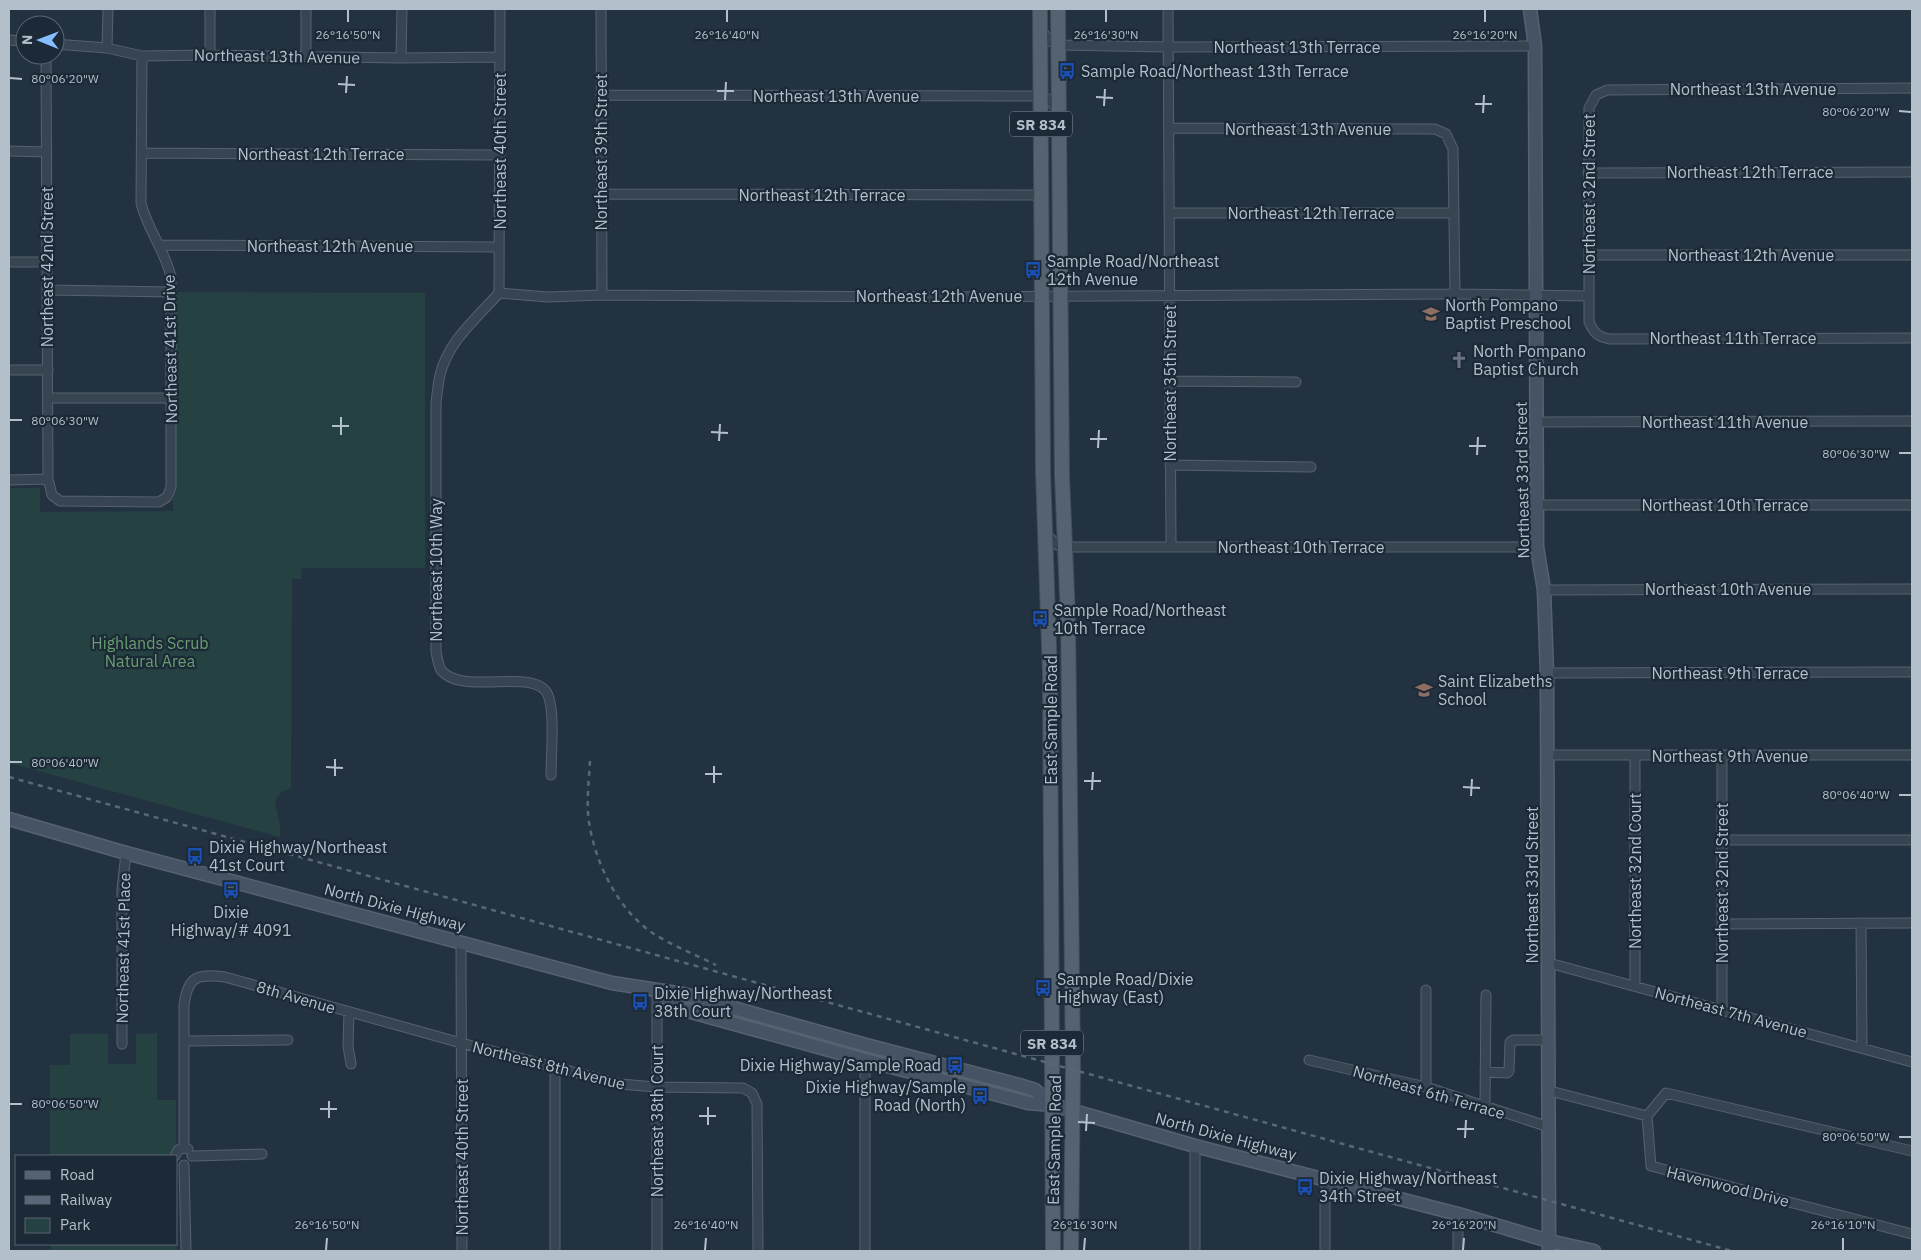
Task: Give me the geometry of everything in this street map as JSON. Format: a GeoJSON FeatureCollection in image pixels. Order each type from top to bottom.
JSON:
{"type":"FeatureCollection","features":[{"type":"Feature","properties":{"kind":"main road","name":"East Sample Road"},"geometry":{"type":"LineString","coordinates":[[1040,9],[1044,532],[1050,630],[1053,1251]]}},
{"type":"Feature","properties":{"kind":"main road","name":"East Sample Road"},"geometry":{"type":"LineString","coordinates":[[1058,9],[1064,547],[1068,618],[1072,1111],[1071,1251]]}},
{"type":"Feature","properties":{"kind":"main road","name":"Northeast 33rd Street"},"geometry":{"type":"LineString","coordinates":[[1530,9],[1535,46],[1537,546],[1544,590],[1547,672],[1550,1091],[1547,1205],[1549,1246]]}},
{"type":"Feature","properties":{"kind":"main road"},"geometry":{"type":"LineString","coordinates":[[1046,557],[1052,559],[1066,573]]}},
{"type":"Feature","properties":{"kind":"main road","name":"North Dixie Highway"},"geometry":{"type":"LineString","coordinates":[[9,819],[126,853],[612,983],[683,994],[1019,1085],[1035,1090],[1053,1105]]}},
{"type":"Feature","properties":{"kind":"main road"},"geometry":{"type":"LineString","coordinates":[[1051,835],[1059,850],[1070,858]]}},
{"type":"Feature","properties":{"kind":"main road","name":"North Dixie Highway"},"geometry":{"type":"LineString","coordinates":[[657,991],[684,1010],[1028,1103],[1053,1105],[1195,1146],[1458,1214],[1549,1246],[1594,1251]]}},
{"type":"Feature","properties":{"kind":"street"},"geometry":{"type":"LineString","coordinates":[[107,48],[108,9]]}},
{"type":"Feature","properties":{"kind":"street"},"geometry":{"type":"LineString","coordinates":[[210,9],[210,55]]}},
{"type":"Feature","properties":{"kind":"street"},"geometry":{"type":"LineString","coordinates":[[306,9],[306,56]]}},
{"type":"Feature","properties":{"kind":"street"},"geometry":{"type":"LineString","coordinates":[[401,58],[402,9]]}},
{"type":"Feature","properties":{"kind":"street","name":"Northeast 40th Street"},"geometry":{"type":"LineString","coordinates":[[499,293],[500,9]]}},
{"type":"Feature","properties":{"kind":"street","name":"Northeast 39th Street"},"geometry":{"type":"LineString","coordinates":[[601,9],[602,295]]}},
{"type":"Feature","properties":{"kind":"street","name":"Northeast 35th Street"},"geometry":{"type":"LineString","coordinates":[[1168,9],[1170,547]]}},
{"type":"Feature","properties":{"kind":"street"},"geometry":{"type":"LineString","coordinates":[[1040,29],[1049,41],[1059,45]]}},
{"type":"Feature","properties":{"kind":"street","name":"Northeast 13th Avenue"},"geometry":{"type":"LineString","coordinates":[[65,45],[107,48],[142,56],[500,57]]}},
{"type":"Feature","properties":{"kind":"street","name":"Northeast 13th Terrace"},"geometry":{"type":"LineString","coordinates":[[1059,45],[1168,47],[1535,46]]}},
{"type":"Feature","properties":{"kind":"street","name":"Northeast 41st Drive"},"geometry":{"type":"LineString","coordinates":[[48,479],[52,495],[60,501],[159,502],[167,497],[171,487],[171,277],[160,245],[145,220],[141,203],[142,56]]}},
{"type":"Feature","properties":{"kind":"street","name":"Northeast 42nd Street"},"geometry":{"type":"LineString","coordinates":[[46,65],[48,479]]}},
{"type":"Feature","properties":{"kind":"street","name":"Northeast 13th Avenue"},"geometry":{"type":"LineString","coordinates":[[1596,95],[1607,90],[1912,88]]}},
{"type":"Feature","properties":{"kind":"street","name":"Northeast 13th Avenue"},"geometry":{"type":"LineString","coordinates":[[601,95],[1041,96]]}},
{"type":"Feature","properties":{"kind":"street","name":"Northeast 32nd Street"},"geometry":{"type":"LineString","coordinates":[[1589,296],[1588,108],[1596,95]]}},
{"type":"Feature","properties":{"kind":"street"},"geometry":{"type":"LineString","coordinates":[[1041,96],[1051,101],[1059,112]]}},
{"type":"Feature","properties":{"kind":"street","name":"Northeast 13th Avenue"},"geometry":{"type":"LineString","coordinates":[[1169,128],[1435,129],[1446,134],[1453,149],[1454,213]]}},
{"type":"Feature","properties":{"kind":"street"},"geometry":{"type":"LineString","coordinates":[[9,151],[47,152]]}},
{"type":"Feature","properties":{"kind":"street","name":"Northeast 12th Terrace"},"geometry":{"type":"LineString","coordinates":[[142,153],[500,155]]}},
{"type":"Feature","properties":{"kind":"street","name":"Northeast 12th Terrace"},"geometry":{"type":"LineString","coordinates":[[1588,173],[1912,172]]}},
{"type":"Feature","properties":{"kind":"street","name":"Northeast 12th Terrace"},"geometry":{"type":"LineString","coordinates":[[602,194],[1041,195]]}},
{"type":"Feature","properties":{"kind":"street","name":"Northeast 12th Terrace"},"geometry":{"type":"LineString","coordinates":[[1169,213],[1454,213]]}},
{"type":"Feature","properties":{"kind":"street"},"geometry":{"type":"LineString","coordinates":[[1454,213],[1455,294]]}},
{"type":"Feature","properties":{"kind":"street","name":"Northeast 12th Avenue"},"geometry":{"type":"LineString","coordinates":[[160,245],[499,247]]}},
{"type":"Feature","properties":{"kind":"street","name":"Northeast 12th Avenue"},"geometry":{"type":"LineString","coordinates":[[1589,255],[1912,254]]}},
{"type":"Feature","properties":{"kind":"street"},"geometry":{"type":"LineString","coordinates":[[9,262],[48,262]]}},
{"type":"Feature","properties":{"kind":"street"},"geometry":{"type":"LineString","coordinates":[[48,290],[171,292]]}},
{"type":"Feature","properties":{"kind":"street","name":"Northeast 12th Avenue"},"geometry":{"type":"LineString","coordinates":[[499,293],[548,297],[602,295],[1170,297],[1455,294],[1589,296]]}},
{"type":"Feature","properties":{"kind":"street","name":"Northeast 10th Way"},"geometry":{"type":"LineString","coordinates":[[499,293],[470,323],[451,347],[440,374],[436,402],[436,651],[440,669],[449,677],[462,682],[524,682],[541,686],[548,694],[551,712],[550,775]]}},
{"type":"Feature","properties":{"kind":"street","name":"Northeast 11th Terrace"},"geometry":{"type":"LineString","coordinates":[[1589,296],[1589,322],[1593,331],[1600,337],[1610,339],[1912,338]]}},
{"type":"Feature","properties":{"kind":"street"},"geometry":{"type":"LineString","coordinates":[[9,370],[48,370]]}},
{"type":"Feature","properties":{"kind":"street"},"geometry":{"type":"LineString","coordinates":[[1170,381],[1296,382]]}},
{"type":"Feature","properties":{"kind":"street"},"geometry":{"type":"LineString","coordinates":[[48,398],[171,398]]}},
{"type":"Feature","properties":{"kind":"street","name":"Northeast 11th Avenue"},"geometry":{"type":"LineString","coordinates":[[1537,422],[1912,421]]}},
{"type":"Feature","properties":{"kind":"street"},"geometry":{"type":"LineString","coordinates":[[1170,465],[1311,467]]}},
{"type":"Feature","properties":{"kind":"street"},"geometry":{"type":"LineString","coordinates":[[9,480],[48,479]]}},
{"type":"Feature","properties":{"kind":"street","name":"Northeast 10th Terrace"},"geometry":{"type":"LineString","coordinates":[[1537,505],[1912,505]]}},
{"type":"Feature","properties":{"kind":"street"},"geometry":{"type":"LineString","coordinates":[[1044,532],[1057,545],[1064,547]]}},
{"type":"Feature","properties":{"kind":"street","name":"Northeast 10th Terrace"},"geometry":{"type":"LineString","coordinates":[[1064,547],[1537,546]]}},
{"type":"Feature","properties":{"kind":"street","name":"Northeast 10th Avenue"},"geometry":{"type":"LineString","coordinates":[[1544,590],[1912,589]]}},
{"type":"Feature","properties":{"kind":"street","name":"Northeast 9th Terrace"},"geometry":{"type":"LineString","coordinates":[[1547,672],[1912,672]]}},
{"type":"Feature","properties":{"kind":"street","name":"Northeast 9th Avenue"},"geometry":{"type":"LineString","coordinates":[[1547,755],[1912,755]]}},
{"type":"Feature","properties":{"kind":"street","name":"Northeast 32nd Court"},"geometry":{"type":"LineString","coordinates":[[1635,756],[1635,986]]}},
{"type":"Feature","properties":{"kind":"street","name":"Northeast 32nd Street"},"geometry":{"type":"LineString","coordinates":[[1722,756],[1722,1010]]}},
{"type":"Feature","properties":{"kind":"street"},"geometry":{"type":"LineString","coordinates":[[1722,840],[1912,840]]}},
{"type":"Feature","properties":{"kind":"street","name":"Northeast 41st Place"},"geometry":{"type":"LineString","coordinates":[[122,1044],[122,889],[126,853]]}},
{"type":"Feature","properties":{"kind":"street"},"geometry":{"type":"LineString","coordinates":[[1861,923],[1862,1048]]}},
{"type":"Feature","properties":{"kind":"street"},"geometry":{"type":"LineString","coordinates":[[1722,924],[1912,923]]}},
{"type":"Feature","properties":{"kind":"street","name":"Northeast 40th Street"},"geometry":{"type":"LineString","coordinates":[[461,942],[462,1251]]}},
{"type":"Feature","properties":{"kind":"street","name":"Northeast 7th Avenue"},"geometry":{"type":"LineString","coordinates":[[1549,963],[1912,1062]]}},
{"type":"Feature","properties":{"kind":"street","name":"8th Avenue"},"geometry":{"type":"LineString","coordinates":[[184,1041],[186,992],[193,980],[204,975],[225,978],[349,1012],[348,1046],[351,1064]]}},
{"type":"Feature","properties":{"kind":"street"},"geometry":{"type":"LineString","coordinates":[[1426,990],[1426,1088]]}},
{"type":"Feature","properties":{"kind":"street","name":"Northeast 38th Court"},"geometry":{"type":"LineString","coordinates":[[657,991],[657,1251]]}},
{"type":"Feature","properties":{"kind":"street"},"geometry":{"type":"LineString","coordinates":[[1485,1106],[1486,995]]}},
{"type":"Feature","properties":{"kind":"street","name":"Northeast 8th Avenue"},"geometry":{"type":"LineString","coordinates":[[349,1012],[620,1084],[656,1087],[742,1088],[752,1093],[757,1104],[758,1251]]}},
{"type":"Feature","properties":{"kind":"street"},"geometry":{"type":"LineString","coordinates":[[184,1148],[184,1041],[288,1040]]}},
{"type":"Feature","properties":{"kind":"street"},"geometry":{"type":"LineString","coordinates":[[1486,1072],[1507,1073],[1509,1071],[1510,1042],[1513,1040],[1549,1040]]}},
{"type":"Feature","properties":{"kind":"street"},"geometry":{"type":"LineString","coordinates":[[865,1060],[865,1251]]}},
{"type":"Feature","properties":{"kind":"street","name":"Northeast 6th Terrace"},"geometry":{"type":"LineString","coordinates":[[1309,1060],[1426,1088],[1549,1127]]}},
{"type":"Feature","properties":{"kind":"street"},"geometry":{"type":"LineString","coordinates":[[555,1068],[555,1251]]}},
{"type":"Feature","properties":{"kind":"street"},"geometry":{"type":"LineString","coordinates":[[1550,1091],[1646,1116],[1666,1093],[1912,1151]]}},
{"type":"Feature","properties":{"kind":"street","name":"Havenwood Drive"},"geometry":{"type":"LineString","coordinates":[[1646,1116],[1651,1166],[1912,1234]]}},
{"type":"Feature","properties":{"kind":"street"},"geometry":{"type":"LineString","coordinates":[[1195,1146],[1195,1251]]}},
{"type":"Feature","properties":{"kind":"street"},"geometry":{"type":"LineString","coordinates":[[176,1155],[178,1150],[184,1148],[189,1150],[192,1156],[190,1162],[180,1163],[186,1251]]}},
{"type":"Feature","properties":{"kind":"street"},"geometry":{"type":"LineString","coordinates":[[192,1156],[262,1154]]}},
{"type":"Feature","properties":{"kind":"street"},"geometry":{"type":"LineString","coordinates":[[1325,1251],[1327,1180]]}},
{"type":"Feature","properties":{"kind":"street"},"geometry":{"type":"LineString","coordinates":[[1458,1214],[1458,1251]]}},
{"type":"Feature","properties":{"kind":"green space","name":"Highlands Scrub Natural Area"},"geometry":{"type":"Polygon","coordinates":[[[172,292],[425,293],[425,568],[302,568],[301,579],[292,579],[291,788],[281,792],[275,802],[280,824],[280,837],[9,763],[9,488],[40,488],[40,512],[173,511],[172,292]]]}},
{"type":"Feature","properties":{"kind":"green space"},"geometry":{"type":"Polygon","coordinates":[[[157,1033],[157,1100],[176,1100],[176,1155],[50,1155],[50,1065],[70,1065],[70,1034],[108,1034],[108,1064],[136,1064],[136,1034],[157,1033]]]}},
{"type":"Feature","properties":{"kind":"green space"},"geometry":{"type":"Polygon","coordinates":[[[51,1245],[177,1245],[177,1251],[51,1251],[51,1245]]]}},
{"type":"Feature","properties":{"kind":"railway"},"geometry":{"type":"LineString","coordinates":[[590,761],[588,807],[592,837],[602,868],[618,897],[639,922],[651,932],[716,965]]}},
{"type":"Feature","properties":{"kind":"railway"},"geometry":{"type":"LineString","coordinates":[[9,777],[1732,1251]]}},
{"type":"Feature","properties":{"kind":"place","name":"Sample Road/Northeast 13th Terrace"},"geometry":{"type":"Point","coordinates":[1067,71]}},
{"type":"Feature","properties":{"kind":"place","name":"Sample Road/Northeast 12th Avenue"},"geometry":{"type":"Point","coordinates":[1033,270]}},
{"type":"Feature","properties":{"kind":"place","name":"North Pompano Baptist Preschool"},"geometry":{"type":"Point","coordinates":[1431,314]}},
{"type":"Feature","properties":{"kind":"place","name":"North Pompano Baptist Church"},"geometry":{"type":"Point","coordinates":[1459,360]}},
{"type":"Feature","properties":{"kind":"place","name":"Sample Road/Northeast 10th Terrace"},"geometry":{"type":"Point","coordinates":[1040,619]}},
{"type":"Feature","properties":{"kind":"place","name":"Saint Elizabeths School"},"geometry":{"type":"Point","coordinates":[1424,690]}},
{"type":"Feature","properties":{"kind":"place","name":"Dixie Highway/Northeast 41st Court"},"geometry":{"type":"Point","coordinates":[195,856]}},
{"type":"Feature","properties":{"kind":"place","name":"Dixie Highway/# 4091"},"geometry":{"type":"Point","coordinates":[231,890]}},
{"type":"Feature","properties":{"kind":"place","name":"Sample Road/Dixie Highway (East)"},"geometry":{"type":"Point","coordinates":[1043,988]}},
{"type":"Feature","properties":{"kind":"place","name":"Dixie Highway/Northeast 38th Court"},"geometry":{"type":"Point","coordinates":[640,1002]}},
{"type":"Feature","properties":{"kind":"place","name":"Dixie Highway/Sample Road"},"geometry":{"type":"Point","coordinates":[955,1065]}},
{"type":"Feature","properties":{"kind":"place","name":"Dixie Highway/Sample Road (North)"},"geometry":{"type":"Point","coordinates":[980,1096]}},
{"type":"Feature","properties":{"kind":"place","name":"Dixie Highway/Northeast 34th Street"},"geometry":{"type":"Point","coordinates":[1305,1187]}}]}
